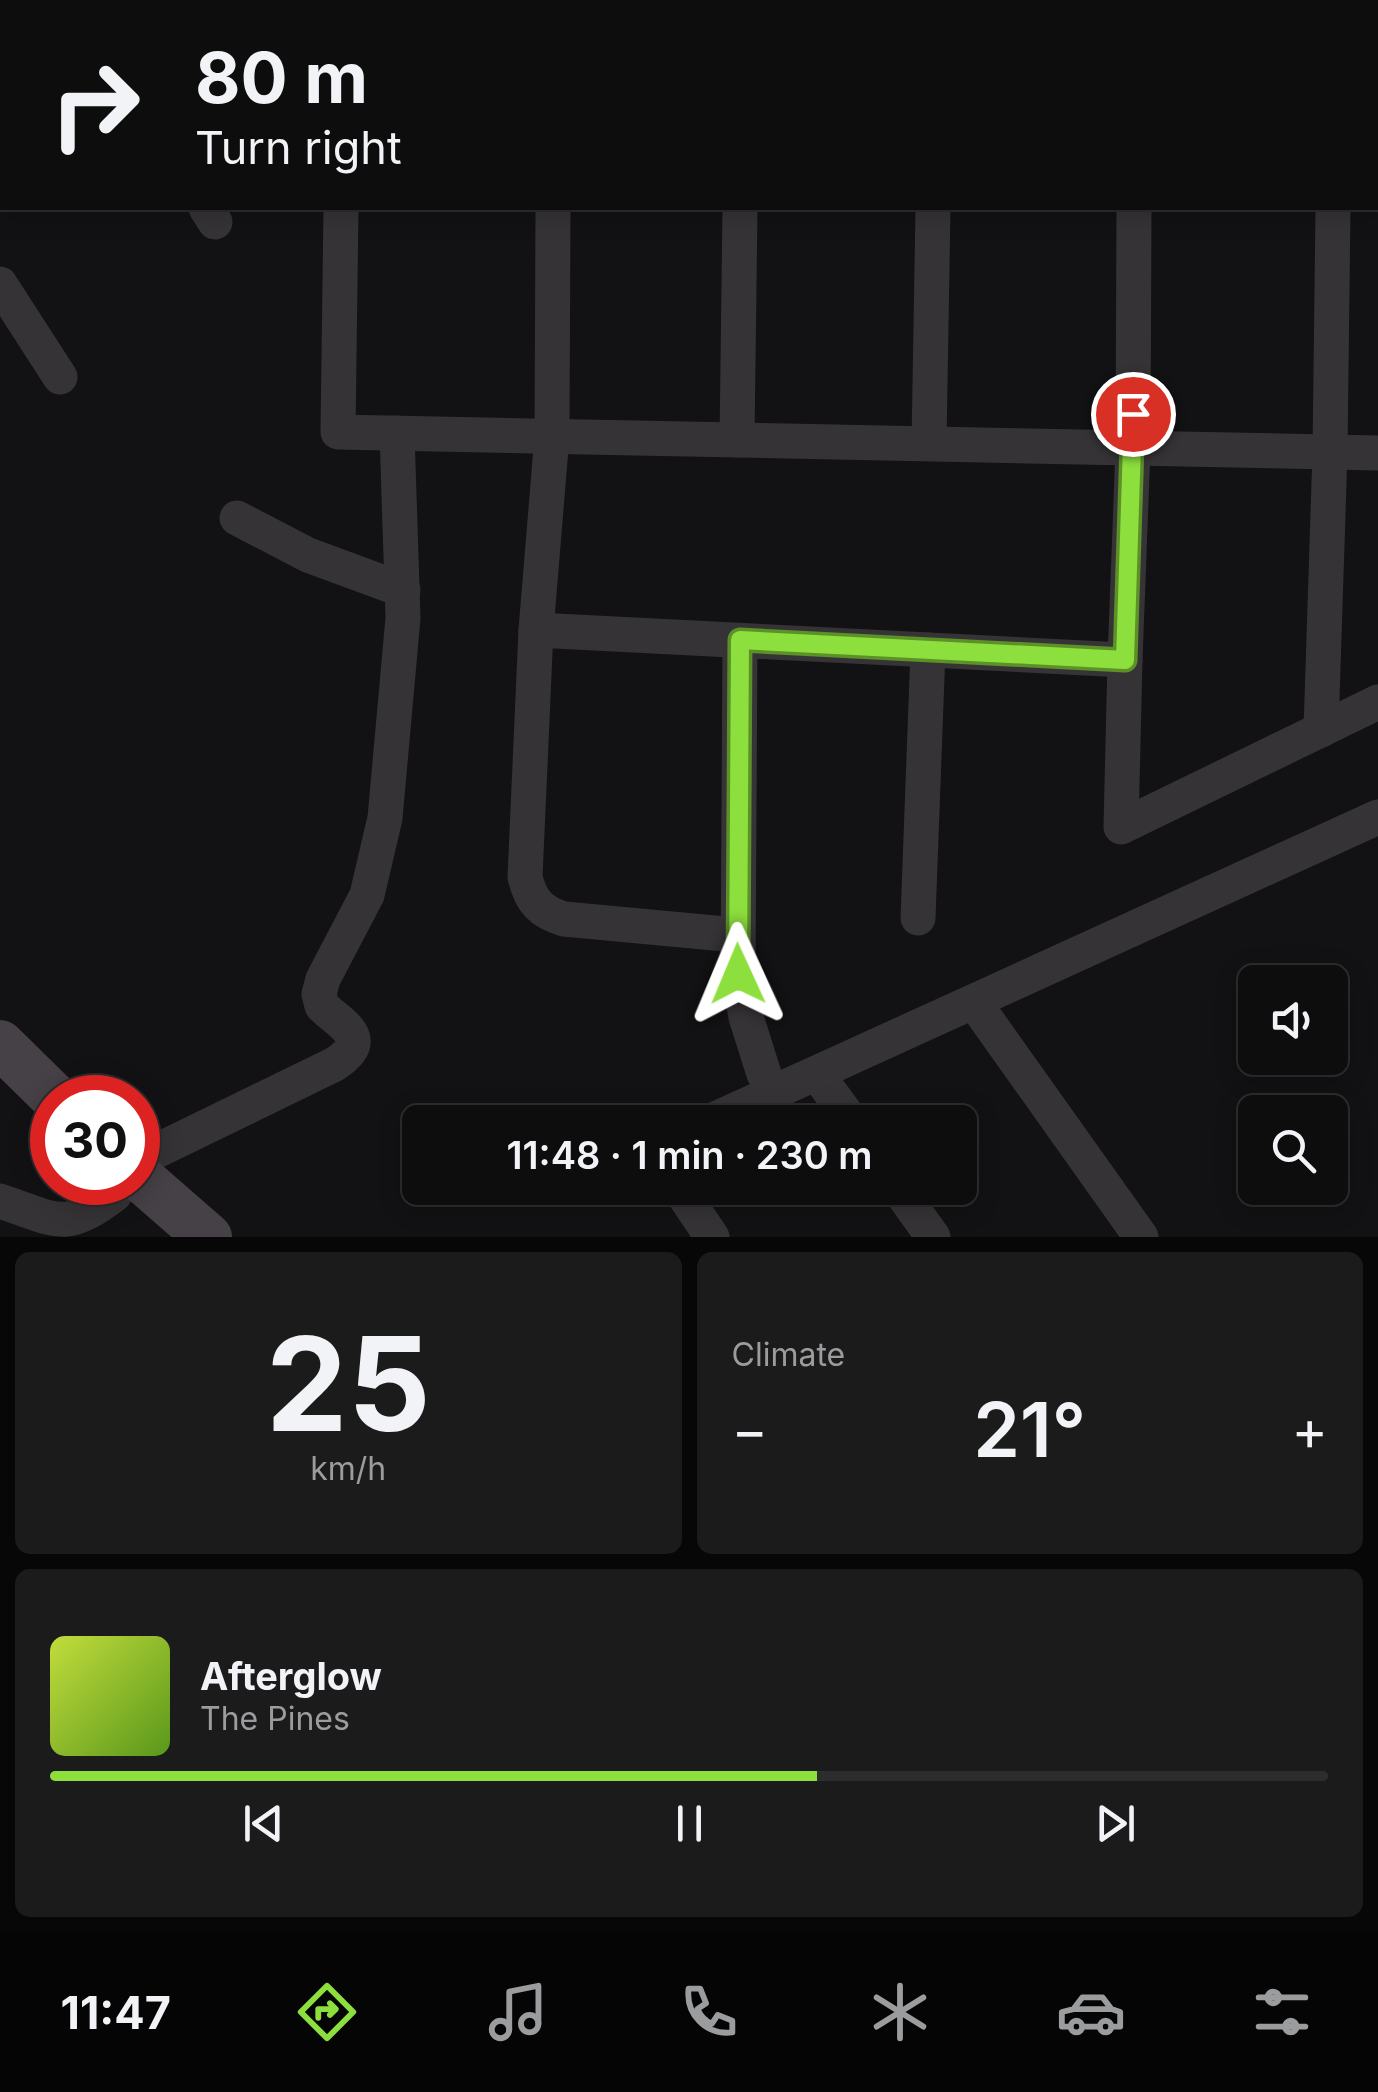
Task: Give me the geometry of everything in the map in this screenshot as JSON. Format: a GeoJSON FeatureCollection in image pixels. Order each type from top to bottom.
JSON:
{"type":"FeatureCollection","features":[{"type":"Feature","properties":{"kind":"main road"},"geometry":{"type":"LineString","coordinates":[[0,1044],[32,1075]]}},
{"type":"Feature","properties":{"kind":"main road"},"geometry":{"type":"LineString","coordinates":[[0,1082],[30,1111]]}},
{"type":"Feature","properties":{"kind":"main road"},"geometry":{"type":"LineString","coordinates":[[127,1205],[168,1237]]}},
{"type":"Feature","properties":{"kind":"main road"},"geometry":{"type":"LineString","coordinates":[[137,1205],[208,1237]]}},
{"type":"Feature","properties":{"kind":"street"},"geometry":{"type":"LineString","coordinates":[[341,210],[338,432],[1378,452]]}},
{"type":"Feature","properties":{"kind":"street"},"geometry":{"type":"LineString","coordinates":[[553,210],[552,436],[536,630],[525,877],[529,893],[543,913],[564,919],[736,935]]}},
{"type":"Feature","properties":{"kind":"street"},"geometry":{"type":"LineString","coordinates":[[737,440],[740,210]]}},
{"type":"Feature","properties":{"kind":"street"},"geometry":{"type":"LineString","coordinates":[[929,444],[933,210]]}},
{"type":"Feature","properties":{"kind":"street"},"geometry":{"type":"LineString","coordinates":[[1134,210],[1133,448],[1120,828],[1378,702]]}},
{"type":"Feature","properties":{"kind":"street"},"geometry":{"type":"LineString","coordinates":[[1321,730],[1330,452],[1332,210]]}},
{"type":"Feature","properties":{"kind":"street"},"geometry":{"type":"LineString","coordinates":[[0,284],[60,377]]}},
{"type":"Feature","properties":{"kind":"street"},"geometry":{"type":"LineString","coordinates":[[160,1166],[335,1064],[346,1056],[352,1044],[347,1024],[322,1006],[319,994],[368,894],[388,780],[403,618],[397,433]]}},
{"type":"Feature","properties":{"kind":"street"},"geometry":{"type":"LineString","coordinates":[[237,518],[308,556],[403,590]]}},
{"type":"Feature","properties":{"kind":"street"},"geometry":{"type":"LineString","coordinates":[[536,630],[1125,660]]}},
{"type":"Feature","properties":{"kind":"street"},"geometry":{"type":"LineString","coordinates":[[740,640],[738,974],[746,1017],[764,1074]]}},
{"type":"Feature","properties":{"kind":"street"},"geometry":{"type":"LineString","coordinates":[[918,918],[928,650]]}},
{"type":"Feature","properties":{"kind":"street"},"geometry":{"type":"LineString","coordinates":[[748,1105],[1378,817]]}},
{"type":"Feature","properties":{"kind":"street"},"geometry":{"type":"LineString","coordinates":[[974,1002],[1141,1237]]}},
{"type":"Feature","properties":{"kind":"street"},"geometry":{"type":"LineString","coordinates":[[817,1074],[840,1105]]}},
{"type":"Feature","properties":{"kind":"street"},"geometry":{"type":"LineString","coordinates":[[0,1201],[49,1218],[72,1221],[96,1205]]}},
{"type":"Feature","properties":{"kind":"street"},"geometry":{"type":"LineString","coordinates":[[690,1205],[712,1237]]}},
{"type":"Feature","properties":{"kind":"street"},"geometry":{"type":"LineString","coordinates":[[910,1205],[932,1237]]}},
{"type":"Feature","properties":{"kind":"route"},"geometry":{"type":"LineString","coordinates":[[738,974],[740,640],[1125,660],[1133,414]]}}]}
